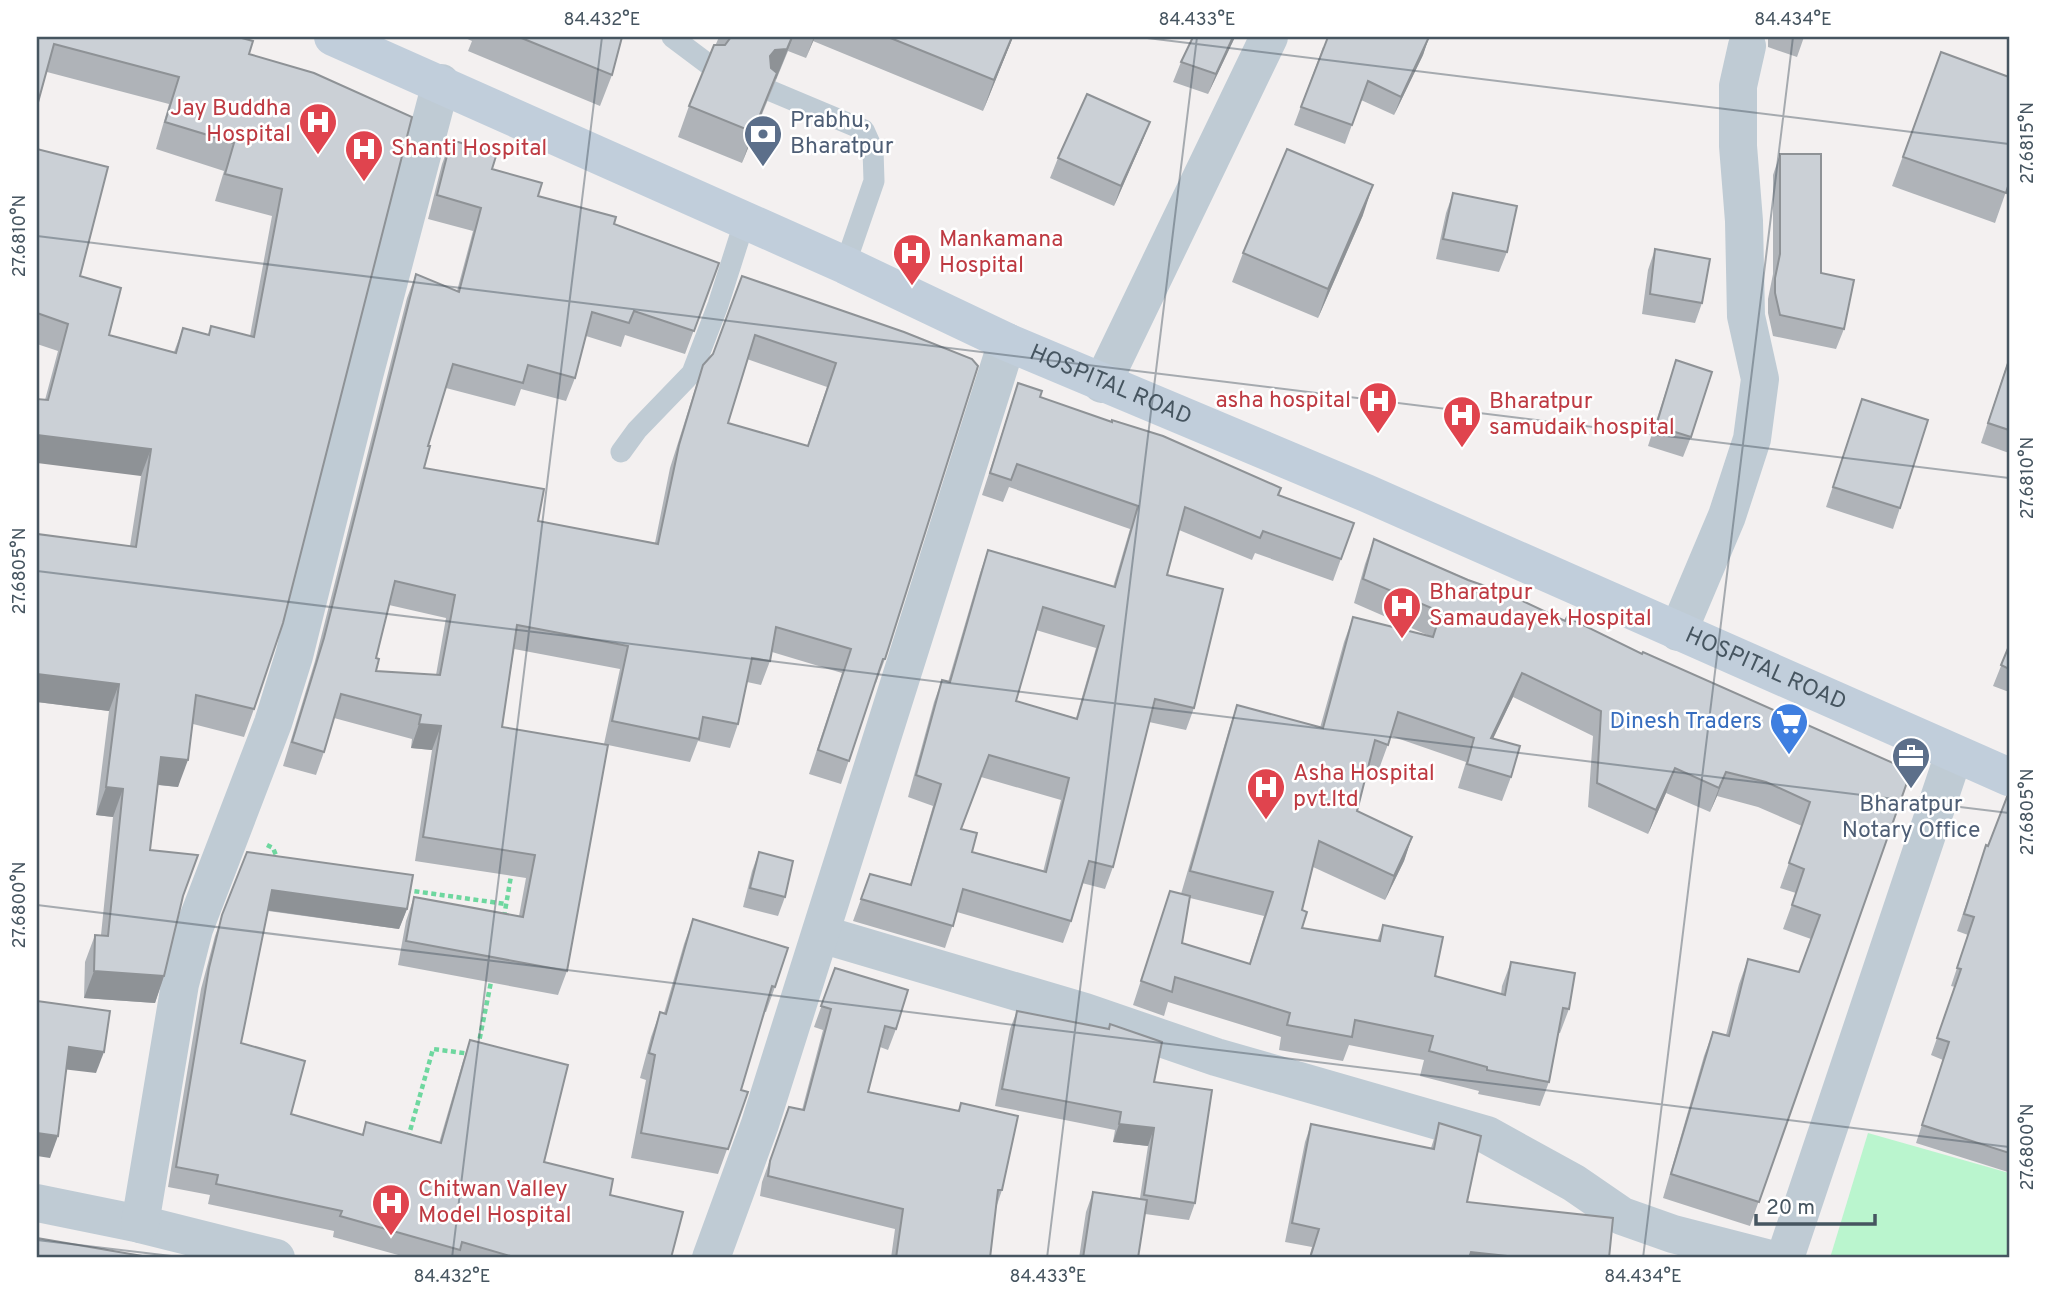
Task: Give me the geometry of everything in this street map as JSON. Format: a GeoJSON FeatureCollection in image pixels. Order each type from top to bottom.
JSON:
{"type":"FeatureCollection","features":[{"type":"Feature","properties":{"kind":"street","name":"HOSPITAL ROAD"},"geometry":{"type":"LineString","coordinates":[[333,37],[746,220],[1102,384],[1366,494],[2009,777]]}},
{"type":"Feature","properties":{"kind":"street"},"geometry":{"type":"LineString","coordinates":[[1102,384],[1269,37]]}},
{"type":"Feature","properties":{"kind":"street"},"geometry":{"type":"LineString","coordinates":[[1678,632],[1727,516],[1752,439],[1760,379],[1746,316],[1744,221],[1738,146],[1738,86],[1747,46]]}},
{"type":"Feature","properties":{"kind":"street"},"geometry":{"type":"LineString","coordinates":[[140,1224],[180,984],[194,929],[273,723],[294,656],[360,389],[441,83]]}},
{"type":"Feature","properties":{"kind":"street"},"geometry":{"type":"LineString","coordinates":[[711,1258],[760,1124],[1007,342]]}},
{"type":"Feature","properties":{"kind":"street"},"geometry":{"type":"LineString","coordinates":[[1785,1258],[1954,754]]}},
{"type":"Feature","properties":{"kind":"street"},"geometry":{"type":"LineString","coordinates":[[821,934],[1086,1012],[1216,1056],[1487,1135],[1574,1183],[1622,1216],[1673,1234],[1766,1258]]}},
{"type":"Feature","properties":{"kind":"street"},"geometry":{"type":"LineString","coordinates":[[37,1203],[140,1224],[276,1258]]}},
{"type":"Feature","properties":{"kind":"lane"},"geometry":{"type":"LineString","coordinates":[[672,37],[708,64]]}},
{"type":"Feature","properties":{"kind":"lane"},"geometry":{"type":"LineString","coordinates":[[771,91],[864,130],[873,150],[874,181],[845,265]]}},
{"type":"Feature","properties":{"kind":"lane"},"geometry":{"type":"LineString","coordinates":[[621,452],[637,430],[692,373],[746,220]]}},
{"type":"Feature","properties":{"kind":"path"},"geometry":{"type":"LineString","coordinates":[[233,825],[273,848],[278,860]]}},
{"type":"Feature","properties":{"kind":"path"},"geometry":{"type":"LineString","coordinates":[[503,918],[514,863]]}},
{"type":"Feature","properties":{"kind":"path"},"geometry":{"type":"LineString","coordinates":[[401,889],[506,904]]}},
{"type":"Feature","properties":{"kind":"path"},"geometry":{"type":"LineString","coordinates":[[407,1138],[433,1049],[477,1054],[493,972]]}},
{"type":"Feature","properties":{"kind":"green space"},"geometry":{"type":"Polygon","coordinates":[[[1868,1133],[2009,1173],[2009,1258],[1830,1258],[1868,1133]]]}},
{"type":"Feature","properties":{"kind":"building"},"geometry":{"type":"Polygon","coordinates":[[[37,37],[238,37],[253,41],[249,54],[314,73],[412,117],[283,623],[254,709],[196,695],[188,760],[161,757],[150,850],[198,855],[183,896],[164,976],[94,971],[95,935],[108,936],[123,789],[106,787],[119,684],[37,674],[37,534],[136,547],[151,449],[37,435],[37,399],[48,400],[68,324],[37,313],[37,149],[108,167],[80,276],[121,288],[109,335],[176,353],[183,328],[209,335],[211,326],[254,337],[282,189],[225,174],[234,143],[165,122],[179,77],[54,44],[37,106],[37,37]]]}},
{"type":"Feature","properties":{"kind":"building"},"geometry":{"type":"Polygon","coordinates":[[[519,37],[622,37],[612,75],[519,37]]]}},
{"type":"Feature","properties":{"kind":"building"},"geometry":{"type":"Polygon","coordinates":[[[731,37],[792,37],[787,49],[775,50],[770,56],[771,68],[777,73],[753,132],[689,106],[714,45],[725,45],[731,37]]]}},
{"type":"Feature","properties":{"kind":"building"},"geometry":{"type":"Polygon","coordinates":[[[888,37],[1012,37],[994,80],[888,37]]]}},
{"type":"Feature","properties":{"kind":"building"},"geometry":{"type":"Polygon","coordinates":[[[1193,37],[1233,37],[1216,74],[1181,62],[1193,37]]]}},
{"type":"Feature","properties":{"kind":"building"},"geometry":{"type":"Polygon","coordinates":[[[1328,37],[1429,37],[1401,97],[1368,81],[1352,125],[1301,107],[1328,37]]]}},
{"type":"Feature","properties":{"kind":"building"},"geometry":{"type":"Polygon","coordinates":[[[1941,52],[2009,77],[2009,183],[2006,193],[1903,157],[1941,52]]]}},
{"type":"Feature","properties":{"kind":"building"},"geometry":{"type":"Polygon","coordinates":[[[1087,94],[1150,122],[1121,186],[1058,158],[1087,94]]]}},
{"type":"Feature","properties":{"kind":"building"},"geometry":{"type":"Polygon","coordinates":[[[451,140],[497,153],[492,169],[542,183],[538,196],[616,217],[614,224],[719,263],[694,331],[634,311],[629,323],[592,312],[575,378],[528,365],[523,383],[453,364],[424,468],[544,489],[538,521],[658,544],[679,445],[703,365],[713,354],[742,276],[904,332],[972,359],[978,366],[885,659],[849,761],[818,750],[851,649],[776,627],[770,661],[752,658],[738,724],[703,717],[699,739],[612,721],[628,646],[517,625],[502,727],[608,745],[567,971],[406,941],[414,897],[523,917],[535,855],[423,837],[441,726],[419,724],[421,715],[341,694],[324,752],[292,742],[324,638],[416,274],[459,292],[481,208],[437,195],[451,140]],[[755,335],[728,423],[808,446],[836,363],[755,335]],[[395,581],[376,658],[379,659],[376,671],[440,675],[455,595],[395,581]]]}},
{"type":"Feature","properties":{"kind":"building"},"geometry":{"type":"Polygon","coordinates":[[[1287,149],[1373,185],[1328,289],[1243,253],[1287,149]]]}},
{"type":"Feature","properties":{"kind":"building"},"geometry":{"type":"Polygon","coordinates":[[[1780,154],[1821,154],[1821,273],[1854,280],[1844,329],[1780,315],[1775,278],[1780,254],[1780,154]]]}},
{"type":"Feature","properties":{"kind":"building"},"geometry":{"type":"Polygon","coordinates":[[[1453,193],[1517,206],[1507,252],[1443,239],[1453,193]]]}},
{"type":"Feature","properties":{"kind":"building"},"geometry":{"type":"Polygon","coordinates":[[[1655,249],[1710,259],[1702,303],[1650,294],[1655,249]]]}},
{"type":"Feature","properties":{"kind":"building"},"geometry":{"type":"Polygon","coordinates":[[[1676,360],[1712,372],[1691,437],[1656,426],[1676,360]]]}},
{"type":"Feature","properties":{"kind":"building"},"geometry":{"type":"Polygon","coordinates":[[[2009,360],[2009,430],[1988,423],[2009,360]]]}},
{"type":"Feature","properties":{"kind":"building"},"geometry":{"type":"Polygon","coordinates":[[[1018,383],[1042,391],[1040,397],[1163,436],[1281,488],[1278,495],[1354,523],[1341,559],[1263,531],[1260,538],[1185,507],[1167,575],[1223,589],[1194,708],[1155,699],[1113,867],[1089,861],[1071,921],[963,889],[953,926],[861,899],[870,874],[911,885],[941,784],[916,775],[942,680],[950,682],[988,550],[1115,587],[1138,506],[1017,464],[1011,480],[990,473],[1018,383]],[[1043,607],[1016,701],[1077,719],[1104,626],[1043,607]],[[989,755],[961,829],[977,833],[972,852],[1046,872],[1069,778],[989,755]]]}},
{"type":"Feature","properties":{"kind":"building"},"geometry":{"type":"Polygon","coordinates":[[[1862,399],[1928,420],[1900,508],[1833,487],[1862,399]]]}},
{"type":"Feature","properties":{"kind":"building"},"geometry":{"type":"Polygon","coordinates":[[[1374,539],[1468,580],[1508,594],[1565,621],[1567,617],[1642,654],[1643,652],[1911,771],[1759,1202],[1671,1174],[1713,1032],[1729,1036],[1748,959],[1799,972],[1820,915],[1792,905],[1804,869],[1789,863],[1810,802],[1766,782],[1726,772],[1719,788],[1675,768],[1656,810],[1597,783],[1601,711],[1522,673],[1491,738],[1520,746],[1511,777],[1467,764],[1474,738],[1398,712],[1388,745],[1375,740],[1357,811],[1412,837],[1394,876],[1319,841],[1302,910],[1307,912],[1302,928],[1380,941],[1383,925],[1443,937],[1435,976],[1505,995],[1511,962],[1575,973],[1569,1009],[1563,1008],[1549,1082],[1487,1070],[1487,1067],[1429,1051],[1433,1036],[1355,1020],[1352,1037],[1287,1025],[1290,1013],[1175,977],[1172,992],[1141,981],[1170,891],[1190,896],[1182,943],[1250,964],[1273,892],[1190,871],[1237,705],[1323,728],[1353,617],[1433,637],[1441,612],[1363,579],[1374,539]]]}},
{"type":"Feature","properties":{"kind":"building"},"geometry":{"type":"Polygon","coordinates":[[[2009,646],[2009,669],[2001,665],[2009,646]]]}},
{"type":"Feature","properties":{"kind":"building"},"geometry":{"type":"Polygon","coordinates":[[[2007,797],[2009,1153],[1922,1125],[1949,1042],[1937,1038],[1961,969],[1957,968],[1974,917],[1964,914],[1986,845],[1988,846],[2007,797]]]}},
{"type":"Feature","properties":{"kind":"building"},"geometry":{"type":"Polygon","coordinates":[[[247,852],[413,875],[407,909],[272,890],[241,1043],[305,1061],[291,1114],[363,1135],[366,1122],[441,1143],[470,1040],[568,1065],[544,1162],[613,1179],[610,1195],[683,1212],[671,1258],[517,1258],[462,1242],[460,1250],[340,1216],[342,1211],[216,1184],[218,1175],[176,1167],[209,968],[222,915],[247,852]]]}},
{"type":"Feature","properties":{"kind":"building"},"geometry":{"type":"Polygon","coordinates":[[[759,852],[793,861],[785,897],[750,888],[759,852]]]}},
{"type":"Feature","properties":{"kind":"building"},"geometry":{"type":"Polygon","coordinates":[[[693,919],[788,948],[775,987],[772,986],[741,1090],[748,1092],[728,1149],[641,1133],[655,1055],[649,1053],[660,1012],[666,1014],[693,919]]]}},
{"type":"Feature","properties":{"kind":"building"},"geometry":{"type":"Polygon","coordinates":[[[835,968],[908,990],[896,1029],[885,1026],[868,1092],[959,1111],[961,1103],[1018,1116],[1002,1190],[998,1190],[990,1258],[896,1258],[903,1209],[768,1176],[770,1161],[789,1107],[804,1110],[831,1009],[821,1006],[835,968]]]}},
{"type":"Feature","properties":{"kind":"building"},"geometry":{"type":"Polygon","coordinates":[[[37,1001],[110,1011],[104,1052],[69,1047],[58,1136],[37,1133],[37,1001]]]}},
{"type":"Feature","properties":{"kind":"building"},"geometry":{"type":"Polygon","coordinates":[[[1017,1011],[1109,1029],[1110,1024],[1162,1042],[1154,1082],[1212,1090],[1195,1203],[1144,1195],[1154,1128],[1119,1124],[1121,1112],[1002,1089],[1017,1011]]]}},
{"type":"Feature","properties":{"kind":"building"},"geometry":{"type":"Polygon","coordinates":[[[1439,1123],[1481,1136],[1467,1202],[1613,1218],[1609,1258],[1526,1258],[1471,1252],[1469,1258],[1310,1258],[1319,1229],[1292,1223],[1311,1124],[1434,1149],[1439,1123]]]}},
{"type":"Feature","properties":{"kind":"building"},"geometry":{"type":"Polygon","coordinates":[[[1093,1192],[1147,1200],[1138,1258],[1083,1258],[1093,1192]]]}},
{"type":"Feature","properties":{"kind":"building"},"geometry":{"type":"Polygon","coordinates":[[[37,1238],[154,1258],[37,1258],[37,1238]]]}},
{"type":"Feature","properties":{"kind":"place","name":"Jay Buddha Hospital"},"geometry":{"type":"Point","coordinates":[318,156]}},
{"type":"Feature","properties":{"kind":"place","name":"Prabhu, Bharatpur"},"geometry":{"type":"Point","coordinates":[763,168]}},
{"type":"Feature","properties":{"kind":"place","name":"Shanti Hospital"},"geometry":{"type":"Point","coordinates":[364,183]}},
{"type":"Feature","properties":{"kind":"place","name":"Mankamana Hospital"},"geometry":{"type":"Point","coordinates":[912,287]}},
{"type":"Feature","properties":{"kind":"place","name":"asha hospital"},"geometry":{"type":"Point","coordinates":[1378,435]}},
{"type":"Feature","properties":{"kind":"place","name":"Bharatpur samudaik hospital"},"geometry":{"type":"Point","coordinates":[1462,449]}},
{"type":"Feature","properties":{"kind":"place","name":"Bharatpur Samaudayek Hospital"},"geometry":{"type":"Point","coordinates":[1402,640]}},
{"type":"Feature","properties":{"kind":"place","name":"Dinesh Traders"},"geometry":{"type":"Point","coordinates":[1789,756]}},
{"type":"Feature","properties":{"kind":"place","name":"Bharatpur Notary Office"},"geometry":{"type":"Point","coordinates":[1911,790]}},
{"type":"Feature","properties":{"kind":"place","name":"Asha Hospital pvt.ltd"},"geometry":{"type":"Point","coordinates":[1266,821]}},
{"type":"Feature","properties":{"kind":"place","name":"Chitwan Valley Model Hospital"},"geometry":{"type":"Point","coordinates":[391,1237]}}]}
